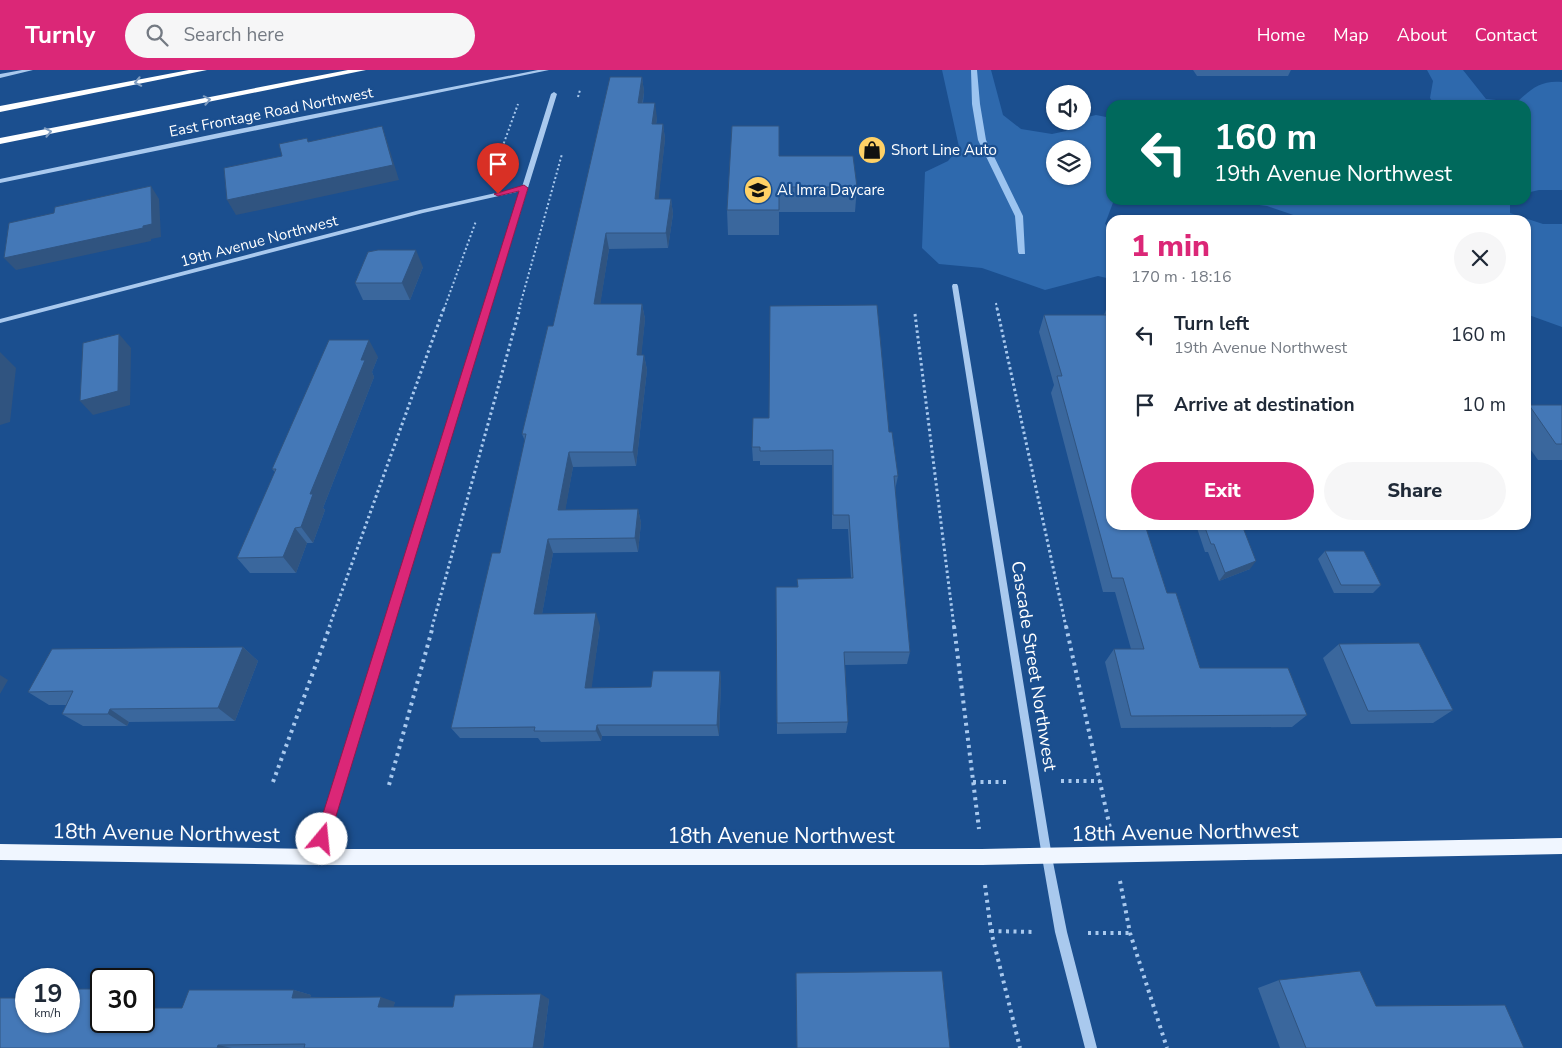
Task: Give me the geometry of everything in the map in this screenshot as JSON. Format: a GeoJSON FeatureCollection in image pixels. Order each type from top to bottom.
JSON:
{"type":"FeatureCollection","features":[{"type":"Feature","properties":{"kind":"highway"},"geometry":{"type":"LineString","coordinates":[[0,109],[203,70]]}},
{"type":"Feature","properties":{"kind":"highway"},"geometry":{"type":"LineString","coordinates":[[0,141],[362,70]]}},
{"type":"Feature","properties":{"kind":"main road","name":"18th Avenue Northwest"},"geometry":{"type":"LineString","coordinates":[[0,852],[316,857],[1047,857],[1562,846]]}},
{"type":"Feature","properties":{"kind":"street"},"geometry":{"type":"LineString","coordinates":[[0,76],[30,70]]}},
{"type":"Feature","properties":{"kind":"street","name":"East Frontage Road Northwest"},"geometry":{"type":"LineString","coordinates":[[0,181],[229,132],[546,70]]}},
{"type":"Feature","properties":{"kind":"street"},"geometry":{"type":"LineString","coordinates":[[316,857],[554,94]]}},
{"type":"Feature","properties":{"kind":"street","name":"19th Avenue Northwest"},"geometry":{"type":"LineString","coordinates":[[0,321],[485,196],[524,188]]}},
{"type":"Feature","properties":{"kind":"street","name":"Cascade Street Northwest"},"geometry":{"type":"LineString","coordinates":[[955,286],[1047,857],[1061,932],[1091,1048]]}},
{"type":"Feature","properties":{"kind":"path"},"geometry":{"type":"LineString","coordinates":[[577,99],[580,90]]}},
{"type":"Feature","properties":{"kind":"path"},"geometry":{"type":"LineString","coordinates":[[273,782],[518,104]]}},
{"type":"Feature","properties":{"kind":"path"},"geometry":{"type":"LineString","coordinates":[[388,785],[564,147]]}},
{"type":"Feature","properties":{"kind":"path"},"geometry":{"type":"LineString","coordinates":[[996,304],[1100,782]]}},
{"type":"Feature","properties":{"kind":"path"},"geometry":{"type":"LineString","coordinates":[[915,314],[973,782]]}},
{"type":"Feature","properties":{"kind":"path"},"geometry":{"type":"LineString","coordinates":[[991,931],[1020,1048]]}},
{"type":"Feature","properties":{"kind":"path"},"geometry":{"type":"LineString","coordinates":[[1130,933],[1167,1048]]}},
{"type":"Feature","properties":{"kind":"shaded area"},"geometry":{"type":"Polygon","coordinates":[[[942,70],[991,70],[1003,115],[1021,129],[1052,134],[1067,130],[1091,130],[1091,116],[1106,117],[1106,205],[1112,205],[1108,215],[1106,215],[1105,224],[1106,278],[1098,276],[1045,290],[982,268],[939,264],[922,248],[925,172],[948,161],[959,147],[942,70]]]}},
{"type":"Feature","properties":{"kind":"shaded area"},"geometry":{"type":"Polygon","coordinates":[[[1427,70],[1463,70],[1486,99],[1496,100],[1431,100],[1430,98],[1433,81],[1427,70]]]}},
{"type":"Feature","properties":{"kind":"shaded area"},"geometry":{"type":"Polygon","coordinates":[[[1548,82],[1562,82],[1562,190],[1531,192],[1531,100],[1519,100],[1537,86],[1548,82]]]}},
{"type":"Feature","properties":{"kind":"shaded area"},"geometry":{"type":"Polygon","coordinates":[[[1259,205],[1510,205],[1510,213],[1516,215],[1293,215],[1259,205]]]}},
{"type":"Feature","properties":{"kind":"shaded area"},"geometry":{"type":"Polygon","coordinates":[[[1531,220],[1543,224],[1562,224],[1562,327],[1531,316],[1531,220]]]}},
{"type":"Feature","properties":{"kind":"building"},"geometry":{"type":"Polygon","coordinates":[[[610,77],[642,77],[638,103],[655,103],[652,124],[663,124],[655,199],[671,199],[666,233],[606,233],[594,304],[642,304],[637,355],[644,355],[633,452],[569,452],[558,510],[638,509],[635,538],[548,539],[534,614],[596,613],[585,688],[651,687],[653,671],[720,671],[717,725],[597,725],[596,731],[534,731],[535,727],[451,728],[492,553],[500,553],[526,434],[522,434],[548,326],[553,326],[610,77]]]}},
{"type":"Feature","properties":{"kind":"building"},"geometry":{"type":"Polygon","coordinates":[[[382,126],[393,165],[227,200],[224,168],[282,156],[279,144],[307,138],[308,142],[382,126]]]}},
{"type":"Feature","properties":{"kind":"building"},"geometry":{"type":"Polygon","coordinates":[[[732,126],[779,126],[779,156],[853,156],[857,187],[779,187],[779,210],[727,210],[732,126]]]}},
{"type":"Feature","properties":{"kind":"building"},"geometry":{"type":"Polygon","coordinates":[[[151,186],[152,224],[143,226],[143,228],[4,258],[9,223],[54,213],[55,207],[151,186]]]}},
{"type":"Feature","properties":{"kind":"building"},"geometry":{"type":"Polygon","coordinates":[[[378,250],[416,250],[402,283],[355,283],[368,252],[378,250]]]}},
{"type":"Feature","properties":{"kind":"building"},"geometry":{"type":"Polygon","coordinates":[[[877,305],[889,432],[892,432],[898,476],[894,476],[910,652],[844,652],[848,722],[777,723],[776,587],[798,587],[797,579],[853,578],[849,515],[833,515],[833,450],[760,451],[760,447],[752,447],[753,418],[769,418],[770,306],[877,305]]]}},
{"type":"Feature","properties":{"kind":"building"},"geometry":{"type":"Polygon","coordinates":[[[1044,315],[1106,315],[1106,530],[1147,530],[1167,593],[1176,593],[1200,668],[1288,668],[1307,715],[1131,716],[1114,649],[1144,649],[1123,578],[1112,578],[1057,376],[1062,376],[1044,315]]]}},
{"type":"Feature","properties":{"kind":"building"},"geometry":{"type":"Polygon","coordinates":[[[119,334],[118,391],[80,401],[83,343],[119,334]]]}},
{"type":"Feature","properties":{"kind":"building"},"geometry":{"type":"Polygon","coordinates":[[[329,340],[369,340],[361,360],[365,360],[310,494],[313,494],[301,527],[295,528],[283,557],[237,558],[276,469],[272,469],[329,340]]]}},
{"type":"Feature","properties":{"kind":"building"},"geometry":{"type":"Polygon","coordinates":[[[1531,405],[1562,405],[1562,444],[1556,444],[1531,408],[1531,405]]]}},
{"type":"Feature","properties":{"kind":"building"},"geometry":{"type":"Polygon","coordinates":[[[1206,530],[1244,530],[1256,561],[1225,573],[1214,544],[1211,544],[1206,530]]]}},
{"type":"Feature","properties":{"kind":"building"},"geometry":{"type":"Polygon","coordinates":[[[1325,551],[1364,551],[1381,585],[1341,585],[1325,551]]]}},
{"type":"Feature","properties":{"kind":"building"},"geometry":{"type":"Polygon","coordinates":[[[1419,643],[1453,710],[1368,711],[1339,644],[1419,643]]]}},
{"type":"Feature","properties":{"kind":"building"},"geometry":{"type":"Polygon","coordinates":[[[243,647],[218,708],[110,709],[108,714],[62,714],[73,691],[28,692],[52,649],[243,647]]]}},
{"type":"Feature","properties":{"kind":"building"},"geometry":{"type":"Polygon","coordinates":[[[942,971],[950,1048],[797,1048],[796,973],[942,971]]]}},
{"type":"Feature","properties":{"kind":"building"},"geometry":{"type":"Polygon","coordinates":[[[1360,971],[1376,1006],[1505,1005],[1524,1048],[1306,1048],[1279,980],[1360,971]]]}},
{"type":"Feature","properties":{"kind":"building"},"geometry":{"type":"Polygon","coordinates":[[[80,989],[90,989],[90,1033],[155,1033],[155,1008],[182,1008],[189,990],[294,990],[292,998],[381,997],[378,1007],[453,1007],[455,995],[541,994],[533,1048],[304,1048],[305,1044],[218,1045],[217,1048],[0,1048],[0,998],[15,998],[15,1033],[80,1033],[80,989]]]}},
{"type":"Feature","properties":{"kind":"waterway"},"geometry":{"type":"LineString","coordinates":[[974,70],[976,104],[982,140],[1019,216],[1022,252]]}},
{"type":"Feature","properties":{"kind":"place","name":"Short Line Auto"},"geometry":{"type":"Point","coordinates":[872,150]}},
{"type":"Feature","properties":{"kind":"place","name":"Al Imra Daycare"},"geometry":{"type":"Point","coordinates":[758,190]}},
{"type":"Feature","properties":{"kind":"route"},"geometry":{"type":"LineString","coordinates":[[322,839],[524,188],[498,194]]}}]}
